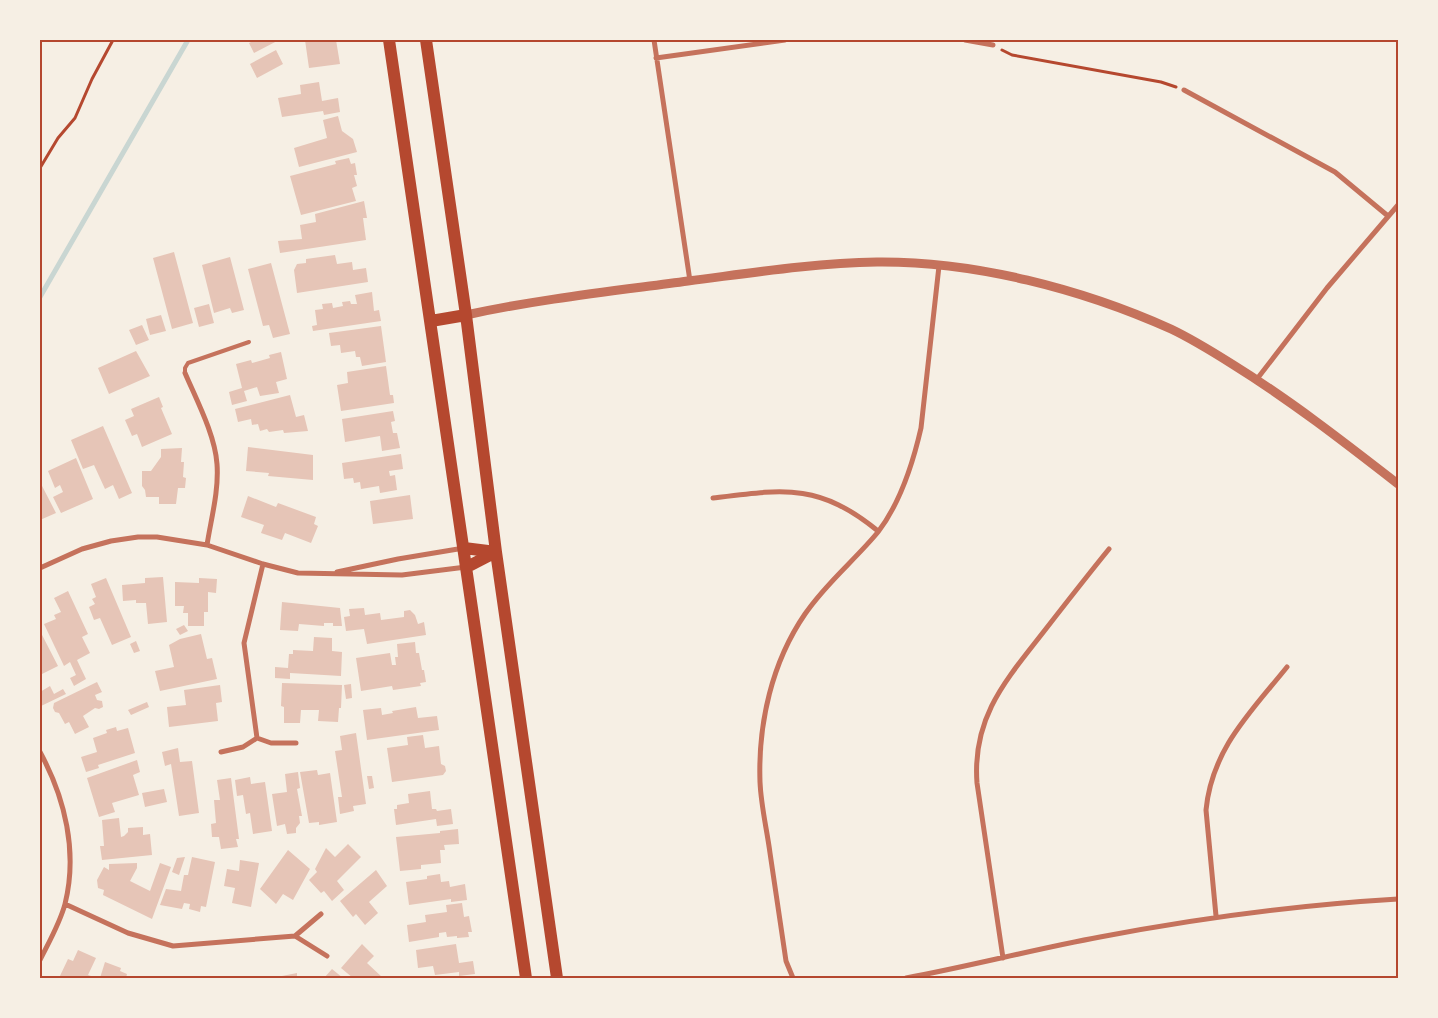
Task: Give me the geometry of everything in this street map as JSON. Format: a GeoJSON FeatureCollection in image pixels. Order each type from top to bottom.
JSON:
{"type":"FeatureCollection","features":[{"type":"Feature","properties":{"kind":"main road"},"geometry":{"type":"LineString","coordinates":[[389,40],[526,978]]}},
{"type":"Feature","properties":{"kind":"main road"},"geometry":{"type":"LineString","coordinates":[[426,40],[466,315],[496,552],[557,978]]}},
{"type":"Feature","properties":{"kind":"main road"},"geometry":{"type":"LineString","coordinates":[[431,321],[466,315]]}},
{"type":"Feature","properties":{"kind":"main road"},"geometry":{"type":"LineString","coordinates":[[464,548],[496,552]]}},
{"type":"Feature","properties":{"kind":"main road"},"geometry":{"type":"LineString","coordinates":[[467,567],[496,552]]}},
{"type":"Feature","properties":{"kind":"street"},"geometry":{"type":"LineString","coordinates":[[654,40],[690,281]]}},
{"type":"Feature","properties":{"kind":"street"},"geometry":{"type":"LineString","coordinates":[[656,58],[785,40]]}},
{"type":"Feature","properties":{"kind":"street"},"geometry":{"type":"LineString","coordinates":[[965,40],[993,45]]}},
{"type":"Feature","properties":{"kind":"street"},"geometry":{"type":"LineString","coordinates":[[1184,90],[1334,172],[1388,216]]}},
{"type":"Feature","properties":{"kind":"street"},"geometry":{"type":"LineString","coordinates":[[1257,379],[1327,288],[1398,205]]}},
{"type":"Feature","properties":{"kind":"street"},"geometry":{"type":"LineString","coordinates":[[466,315],[575,296],[787,268],[840,263],[879,262],[939,266],[1008,276],[1085,296],[1172,330],[1257,379],[1328,429],[1398,484]]}},
{"type":"Feature","properties":{"kind":"street"},"geometry":{"type":"LineString","coordinates":[[793,978],[786,961],[760,784],[761,742],[765,713],[782,656],[805,614],[878,531],[908,474],[921,428],[939,266]]}},
{"type":"Feature","properties":{"kind":"street"},"geometry":{"type":"LineString","coordinates":[[185,374],[214,446],[218,465],[217,486],[207,545]]}},
{"type":"Feature","properties":{"kind":"street"},"geometry":{"type":"LineString","coordinates":[[713,498],[778,491],[808,494],[840,505],[861,517],[878,531]]}},
{"type":"Feature","properties":{"kind":"street"},"geometry":{"type":"LineString","coordinates":[[40,568],[82,549],[111,541],[138,537],[157,537],[207,545],[263,564],[298,573],[402,575],[467,567]]}},
{"type":"Feature","properties":{"kind":"street"},"geometry":{"type":"LineString","coordinates":[[329,574],[398,559],[464,548]]}},
{"type":"Feature","properties":{"kind":"street"},"geometry":{"type":"LineString","coordinates":[[1003,958],[977,783],[979,739],[984,722],[998,693],[1109,549]]}},
{"type":"Feature","properties":{"kind":"street"},"geometry":{"type":"LineString","coordinates":[[257,738],[244,643],[263,564]]}},
{"type":"Feature","properties":{"kind":"street"},"geometry":{"type":"LineString","coordinates":[[1216,916],[1206,810],[1212,775],[1227,744],[1286,667]]}},
{"type":"Feature","properties":{"kind":"street"},"geometry":{"type":"LineString","coordinates":[[257,738],[271,743],[296,743]]}},
{"type":"Feature","properties":{"kind":"street"},"geometry":{"type":"LineString","coordinates":[[221,752],[243,747],[257,738]]}},
{"type":"Feature","properties":{"kind":"street"},"geometry":{"type":"LineString","coordinates":[[40,752],[56,786],[64,810],[69,841],[69,869],[64,904],[40,960]]}},
{"type":"Feature","properties":{"kind":"street"},"geometry":{"type":"LineString","coordinates":[[906,978],[1092,938],[1216,916],[1287,907],[1398,899]]}},
{"type":"Feature","properties":{"kind":"street"},"geometry":{"type":"LineString","coordinates":[[64,904],[128,933],[173,946],[295,936],[321,914]]}},
{"type":"Feature","properties":{"kind":"street"},"geometry":{"type":"LineString","coordinates":[[295,936],[327,956]]}},
{"type":"Feature","properties":{"kind":"lane"},"geometry":{"type":"LineString","coordinates":[[185,374],[185,368],[188,363],[249,342]]}},
{"type":"Feature","properties":{"kind":"path"},"geometry":{"type":"LineString","coordinates":[[40,168],[58,138],[75,118],[92,79],[113,40]]}},
{"type":"Feature","properties":{"kind":"path"},"geometry":{"type":"LineString","coordinates":[[993,45],[1012,55],[1161,82],[1184,90]]}},
{"type":"Feature","properties":{"kind":"building"},"geometry":{"type":"Polygon","coordinates":[[[255,40],[279,40],[254,53],[249,43],[255,40]]]}},
{"type":"Feature","properties":{"kind":"building"},"geometry":{"type":"Polygon","coordinates":[[[305,40],[336,40],[340,64],[309,68],[305,40]]]}},
{"type":"Feature","properties":{"kind":"building"},"geometry":{"type":"Polygon","coordinates":[[[276,50],[283,64],[257,78],[250,64],[276,50]]]}},
{"type":"Feature","properties":{"kind":"building"},"geometry":{"type":"Polygon","coordinates":[[[319,82],[322,101],[338,98],[340,112],[324,115],[323,111],[282,117],[278,98],[301,94],[300,85],[319,82]]]}},
{"type":"Feature","properties":{"kind":"building"},"geometry":{"type":"Polygon","coordinates":[[[338,116],[342,131],[353,139],[357,152],[299,167],[294,148],[327,138],[323,120],[338,116]]]}},
{"type":"Feature","properties":{"kind":"building"},"geometry":{"type":"Polygon","coordinates":[[[349,158],[351,164],[355,163],[357,175],[354,175],[357,186],[352,188],[356,201],[301,215],[290,176],[336,164],[335,161],[349,158]]]}},
{"type":"Feature","properties":{"kind":"building"},"geometry":{"type":"Polygon","coordinates":[[[364,201],[367,218],[363,218],[366,240],[280,253],[278,241],[302,239],[300,225],[316,222],[315,214],[364,201]]]}},
{"type":"Feature","properties":{"kind":"building"},"geometry":{"type":"Polygon","coordinates":[[[174,252],[193,323],[172,329],[153,258],[174,252]]]}},
{"type":"Feature","properties":{"kind":"building"},"geometry":{"type":"Polygon","coordinates":[[[335,255],[337,264],[352,262],[353,270],[366,268],[368,282],[297,293],[294,270],[297,264],[306,263],[306,259],[335,255]]]}},
{"type":"Feature","properties":{"kind":"building"},"geometry":{"type":"Polygon","coordinates":[[[230,257],[244,310],[232,313],[230,308],[214,313],[202,265],[230,257]]]}},
{"type":"Feature","properties":{"kind":"building"},"geometry":{"type":"Polygon","coordinates":[[[271,263],[290,334],[273,338],[269,325],[263,326],[248,269],[271,263]]]}},
{"type":"Feature","properties":{"kind":"building"},"geometry":{"type":"Polygon","coordinates":[[[372,292],[374,311],[379,310],[381,321],[313,331],[312,326],[317,325],[315,310],[323,309],[322,304],[332,303],[333,308],[343,306],[342,302],[350,301],[351,304],[357,304],[355,295],[372,292]]]}},
{"type":"Feature","properties":{"kind":"building"},"geometry":{"type":"Polygon","coordinates":[[[209,304],[214,323],[199,327],[194,308],[209,304]]]}},
{"type":"Feature","properties":{"kind":"building"},"geometry":{"type":"Polygon","coordinates":[[[161,315],[166,331],[150,335],[146,319],[161,315]]]}},
{"type":"Feature","properties":{"kind":"building"},"geometry":{"type":"Polygon","coordinates":[[[142,325],[149,340],[136,345],[129,330],[142,325]]]}},
{"type":"Feature","properties":{"kind":"building"},"geometry":{"type":"Polygon","coordinates":[[[381,326],[386,362],[362,366],[360,357],[356,357],[355,351],[341,353],[340,345],[331,346],[329,333],[381,326]]]}},
{"type":"Feature","properties":{"kind":"building"},"geometry":{"type":"Polygon","coordinates":[[[136,351],[150,376],[109,394],[98,368],[136,351]]]}},
{"type":"Feature","properties":{"kind":"building"},"geometry":{"type":"Polygon","coordinates":[[[281,352],[287,379],[276,382],[279,393],[260,396],[257,387],[244,391],[247,401],[232,405],[229,392],[242,388],[236,364],[251,360],[252,363],[270,358],[269,355],[281,352]]]}},
{"type":"Feature","properties":{"kind":"building"},"geometry":{"type":"Polygon","coordinates":[[[386,366],[390,395],[393,395],[394,403],[341,411],[337,385],[348,383],[347,372],[386,366]]]}},
{"type":"Feature","properties":{"kind":"building"},"geometry":{"type":"Polygon","coordinates":[[[290,395],[296,417],[304,415],[308,431],[284,433],[283,430],[269,432],[267,429],[260,431],[258,424],[252,425],[251,419],[238,422],[235,409],[290,395]]]}},
{"type":"Feature","properties":{"kind":"building"},"geometry":{"type":"Polygon","coordinates":[[[159,397],[163,407],[161,408],[172,434],[142,447],[137,434],[132,436],[125,420],[134,416],[131,409],[159,397]]]}},
{"type":"Feature","properties":{"kind":"building"},"geometry":{"type":"Polygon","coordinates":[[[393,411],[395,421],[391,422],[393,433],[397,433],[400,448],[382,451],[380,436],[345,442],[342,419],[393,411]]]}},
{"type":"Feature","properties":{"kind":"building"},"geometry":{"type":"Polygon","coordinates":[[[103,426],[132,493],[119,499],[113,485],[105,489],[94,465],[83,469],[71,440],[103,426]]]}},
{"type":"Feature","properties":{"kind":"building"},"geometry":{"type":"Polygon","coordinates":[[[248,447],[313,455],[313,480],[268,476],[269,473],[246,471],[248,447]]]}},
{"type":"Feature","properties":{"kind":"building"},"geometry":{"type":"Polygon","coordinates":[[[182,448],[181,462],[184,462],[183,477],[186,478],[185,488],[178,488],[176,504],[159,504],[159,497],[146,497],[142,486],[142,471],[151,471],[161,457],[161,449],[182,448]]]}},
{"type":"Feature","properties":{"kind":"building"},"geometry":{"type":"Polygon","coordinates":[[[401,454],[403,469],[389,471],[390,476],[395,475],[397,490],[380,493],[379,486],[361,489],[360,482],[354,483],[353,478],[344,479],[342,463],[401,454]]]}},
{"type":"Feature","properties":{"kind":"building"},"geometry":{"type":"Polygon","coordinates":[[[76,458],[93,499],[61,513],[53,497],[63,492],[60,485],[55,488],[48,471],[76,458]]]}},
{"type":"Feature","properties":{"kind":"building"},"geometry":{"type":"Polygon","coordinates":[[[40,482],[56,513],[40,520],[40,482]]]}},
{"type":"Feature","properties":{"kind":"building"},"geometry":{"type":"Polygon","coordinates":[[[410,495],[413,519],[373,524],[370,501],[410,495]]]}},
{"type":"Feature","properties":{"kind":"building"},"geometry":{"type":"Polygon","coordinates":[[[248,496],[276,507],[278,503],[316,517],[314,524],[318,526],[311,543],[285,533],[282,540],[261,533],[264,525],[241,517],[248,496]]]}},
{"type":"Feature","properties":{"kind":"building"},"geometry":{"type":"Polygon","coordinates":[[[163,577],[167,622],[148,624],[146,603],[136,603],[136,600],[123,601],[122,585],[145,583],[145,578],[163,577]]]}},
{"type":"Feature","properties":{"kind":"building"},"geometry":{"type":"Polygon","coordinates":[[[106,578],[131,637],[112,645],[100,618],[94,620],[89,607],[95,604],[92,599],[96,597],[91,584],[106,578]]]}},
{"type":"Feature","properties":{"kind":"building"},"geometry":{"type":"Polygon","coordinates":[[[199,578],[217,579],[216,593],[208,592],[208,612],[204,612],[204,626],[188,626],[188,613],[183,613],[184,606],[175,606],[175,582],[199,583],[199,578]]]}},
{"type":"Feature","properties":{"kind":"building"},"geometry":{"type":"Polygon","coordinates":[[[68,591],[88,634],[82,637],[90,653],[77,660],[86,679],[74,686],[70,678],[76,675],[70,662],[64,666],[44,624],[56,619],[54,615],[61,612],[54,598],[68,591]]]}},
{"type":"Feature","properties":{"kind":"building"},"geometry":{"type":"Polygon","coordinates":[[[282,602],[340,608],[342,626],[333,626],[333,623],[324,623],[324,626],[299,624],[298,631],[280,630],[282,602]]]}},
{"type":"Feature","properties":{"kind":"building"},"geometry":{"type":"Polygon","coordinates":[[[364,608],[365,615],[380,613],[381,620],[404,617],[404,611],[410,610],[415,615],[418,624],[424,622],[426,635],[367,644],[364,629],[346,631],[344,617],[350,616],[349,609],[364,608]]]}},
{"type":"Feature","properties":{"kind":"building"},"geometry":{"type":"Polygon","coordinates":[[[184,625],[188,631],[180,635],[176,629],[184,625]]]}},
{"type":"Feature","properties":{"kind":"building"},"geometry":{"type":"Polygon","coordinates":[[[40,631],[58,666],[40,675],[40,631]]]}},
{"type":"Feature","properties":{"kind":"building"},"geometry":{"type":"Polygon","coordinates":[[[201,634],[207,659],[212,658],[217,679],[160,691],[155,671],[174,667],[169,645],[180,639],[201,634]]]}},
{"type":"Feature","properties":{"kind":"building"},"geometry":{"type":"Polygon","coordinates":[[[314,637],[332,638],[332,651],[342,652],[341,676],[290,673],[290,679],[275,678],[275,667],[288,668],[289,654],[293,654],[293,650],[313,651],[314,637]]]}},
{"type":"Feature","properties":{"kind":"building"},"geometry":{"type":"Polygon","coordinates":[[[136,641],[140,651],[134,653],[130,644],[136,641]]]}},
{"type":"Feature","properties":{"kind":"building"},"geometry":{"type":"Polygon","coordinates":[[[415,642],[416,653],[419,653],[426,682],[420,683],[421,686],[393,690],[392,686],[361,691],[356,658],[390,653],[392,665],[396,665],[395,657],[398,657],[397,644],[415,642]]]}},
{"type":"Feature","properties":{"kind":"building"},"geometry":{"type":"Polygon","coordinates":[[[97,682],[102,692],[95,695],[97,700],[102,701],[103,707],[95,708],[83,716],[89,727],[75,734],[69,722],[65,724],[59,713],[55,712],[53,708],[54,703],[97,682]]]}},
{"type":"Feature","properties":{"kind":"building"},"geometry":{"type":"Polygon","coordinates":[[[282,683],[342,685],[338,722],[318,721],[319,710],[301,710],[300,723],[284,723],[284,707],[281,706],[282,683]]]}},
{"type":"Feature","properties":{"kind":"building"},"geometry":{"type":"Polygon","coordinates":[[[351,684],[352,698],[346,699],[344,685],[351,684]]]}},
{"type":"Feature","properties":{"kind":"building"},"geometry":{"type":"Polygon","coordinates":[[[220,685],[222,702],[216,703],[218,721],[169,727],[167,707],[186,705],[184,690],[220,685]]]}},
{"type":"Feature","properties":{"kind":"building"},"geometry":{"type":"Polygon","coordinates":[[[50,686],[54,694],[63,689],[66,694],[41,706],[40,692],[50,686]]]}},
{"type":"Feature","properties":{"kind":"building"},"geometry":{"type":"Polygon","coordinates":[[[147,702],[149,707],[131,715],[128,710],[147,702]]]}},
{"type":"Feature","properties":{"kind":"building"},"geometry":{"type":"Polygon","coordinates":[[[416,707],[418,718],[437,716],[439,730],[367,740],[363,710],[381,708],[382,715],[393,713],[392,711],[416,707]]]}},
{"type":"Feature","properties":{"kind":"building"},"geometry":{"type":"Polygon","coordinates":[[[116,727],[117,731],[128,728],[135,753],[98,765],[99,768],[86,772],[81,757],[97,752],[93,738],[107,733],[106,730],[116,727]]]}},
{"type":"Feature","properties":{"kind":"building"},"geometry":{"type":"Polygon","coordinates":[[[356,733],[366,804],[353,806],[354,811],[340,814],[338,797],[342,797],[335,751],[342,750],[340,736],[356,733]]]}},
{"type":"Feature","properties":{"kind":"building"},"geometry":{"type":"Polygon","coordinates":[[[423,735],[425,748],[439,746],[441,764],[445,766],[446,771],[443,775],[392,782],[387,748],[408,745],[407,737],[423,735]]]}},
{"type":"Feature","properties":{"kind":"building"},"geometry":{"type":"Polygon","coordinates":[[[178,748],[180,762],[192,761],[199,813],[179,816],[171,764],[165,766],[162,752],[178,748]]]}},
{"type":"Feature","properties":{"kind":"building"},"geometry":{"type":"Polygon","coordinates":[[[137,760],[140,772],[133,775],[139,795],[112,803],[115,812],[99,817],[87,778],[137,760]]]}},
{"type":"Feature","properties":{"kind":"building"},"geometry":{"type":"Polygon","coordinates":[[[317,770],[318,775],[330,773],[337,822],[319,825],[319,822],[309,823],[300,772],[317,770]]]}},
{"type":"Feature","properties":{"kind":"building"},"geometry":{"type":"Polygon","coordinates":[[[298,772],[300,788],[297,789],[302,816],[299,816],[300,823],[296,828],[296,833],[287,834],[285,824],[277,826],[272,794],[287,792],[285,774],[298,772]]]}},
{"type":"Feature","properties":{"kind":"building"},"geometry":{"type":"Polygon","coordinates":[[[367,776],[372,776],[374,788],[369,789],[367,776]]]}},
{"type":"Feature","properties":{"kind":"building"},"geometry":{"type":"Polygon","coordinates":[[[250,777],[251,784],[265,782],[272,831],[253,834],[250,813],[246,814],[243,795],[237,796],[235,780],[250,777]]]}},
{"type":"Feature","properties":{"kind":"building"},"geometry":{"type":"Polygon","coordinates":[[[231,778],[239,839],[236,839],[238,847],[221,849],[219,837],[212,837],[211,824],[216,823],[214,800],[220,800],[217,780],[231,778]]]}},
{"type":"Feature","properties":{"kind":"building"},"geometry":{"type":"Polygon","coordinates":[[[164,789],[167,802],[145,807],[142,793],[164,789]]]}},
{"type":"Feature","properties":{"kind":"building"},"geometry":{"type":"Polygon","coordinates":[[[430,791],[432,809],[437,811],[451,809],[453,824],[437,826],[436,819],[396,825],[394,809],[397,809],[397,805],[409,803],[408,794],[430,791]]]}},
{"type":"Feature","properties":{"kind":"building"},"geometry":{"type":"Polygon","coordinates":[[[119,818],[121,837],[128,832],[128,828],[143,827],[143,835],[150,834],[152,855],[102,860],[100,846],[104,846],[102,820],[119,818]]]}},
{"type":"Feature","properties":{"kind":"building"},"geometry":{"type":"Polygon","coordinates":[[[458,829],[459,844],[444,845],[445,850],[440,850],[441,863],[421,865],[421,869],[400,871],[396,837],[440,833],[440,831],[458,829]]]}},
{"type":"Feature","properties":{"kind":"building"},"geometry":{"type":"Polygon","coordinates":[[[348,844],[361,857],[337,881],[344,890],[332,901],[324,891],[321,893],[309,880],[317,872],[315,869],[326,848],[335,857],[348,844]]]}},
{"type":"Feature","properties":{"kind":"building"},"geometry":{"type":"Polygon","coordinates":[[[288,850],[310,869],[293,900],[283,894],[276,904],[260,889],[288,850]]]}},
{"type":"Feature","properties":{"kind":"building"},"geometry":{"type":"Polygon","coordinates":[[[185,857],[179,875],[172,872],[177,858],[185,857]]]}},
{"type":"Feature","properties":{"kind":"building"},"geometry":{"type":"Polygon","coordinates":[[[192,857],[215,862],[206,907],[201,906],[200,912],[189,909],[190,904],[184,903],[182,909],[160,905],[166,889],[181,891],[184,875],[188,875],[192,857]]]}},
{"type":"Feature","properties":{"kind":"building"},"geometry":{"type":"Polygon","coordinates":[[[240,860],[259,863],[251,907],[232,903],[235,888],[224,886],[227,869],[239,871],[240,860]]]}},
{"type":"Feature","properties":{"kind":"building"},"geometry":{"type":"Polygon","coordinates":[[[137,863],[137,868],[130,881],[150,891],[160,863],[171,867],[152,919],[103,895],[104,890],[98,888],[97,880],[104,867],[109,870],[109,864],[137,863]]]}},
{"type":"Feature","properties":{"kind":"building"},"geometry":{"type":"Polygon","coordinates":[[[376,870],[387,886],[369,902],[378,913],[365,925],[356,914],[353,917],[340,901],[376,870]]]}},
{"type":"Feature","properties":{"kind":"building"},"geometry":{"type":"Polygon","coordinates":[[[440,874],[441,882],[449,881],[450,887],[465,884],[467,900],[451,902],[451,899],[409,905],[406,882],[427,879],[427,876],[440,874]]]}},
{"type":"Feature","properties":{"kind":"building"},"geometry":{"type":"Polygon","coordinates":[[[462,903],[464,917],[469,916],[472,932],[468,932],[469,937],[447,937],[446,932],[439,933],[439,937],[409,942],[407,925],[426,922],[425,915],[447,912],[446,905],[462,903]]]}},
{"type":"Feature","properties":{"kind":"building"},"geometry":{"type":"Polygon","coordinates":[[[362,944],[374,956],[367,963],[383,978],[353,978],[341,968],[362,944]]]}},
{"type":"Feature","properties":{"kind":"building"},"geometry":{"type":"Polygon","coordinates":[[[456,944],[459,963],[473,961],[475,974],[459,976],[459,972],[435,975],[433,966],[418,968],[416,950],[456,944]]]}},
{"type":"Feature","properties":{"kind":"building"},"geometry":{"type":"Polygon","coordinates":[[[78,950],[96,958],[88,975],[91,976],[90,978],[59,978],[68,959],[73,961],[78,950]]]}},
{"type":"Feature","properties":{"kind":"building"},"geometry":{"type":"Polygon","coordinates":[[[105,962],[121,968],[120,971],[127,974],[126,978],[100,978],[105,962]]]}},
{"type":"Feature","properties":{"kind":"building"},"geometry":{"type":"Polygon","coordinates":[[[332,969],[343,978],[324,978],[332,969]]]}},
{"type":"Feature","properties":{"kind":"building"},"geometry":{"type":"Polygon","coordinates":[[[297,973],[297,978],[277,978],[277,977],[297,973]]]}},
{"type":"Feature","properties":{"kind":"waterway"},"geometry":{"type":"LineString","coordinates":[[40,297],[188,40]]}}]}
